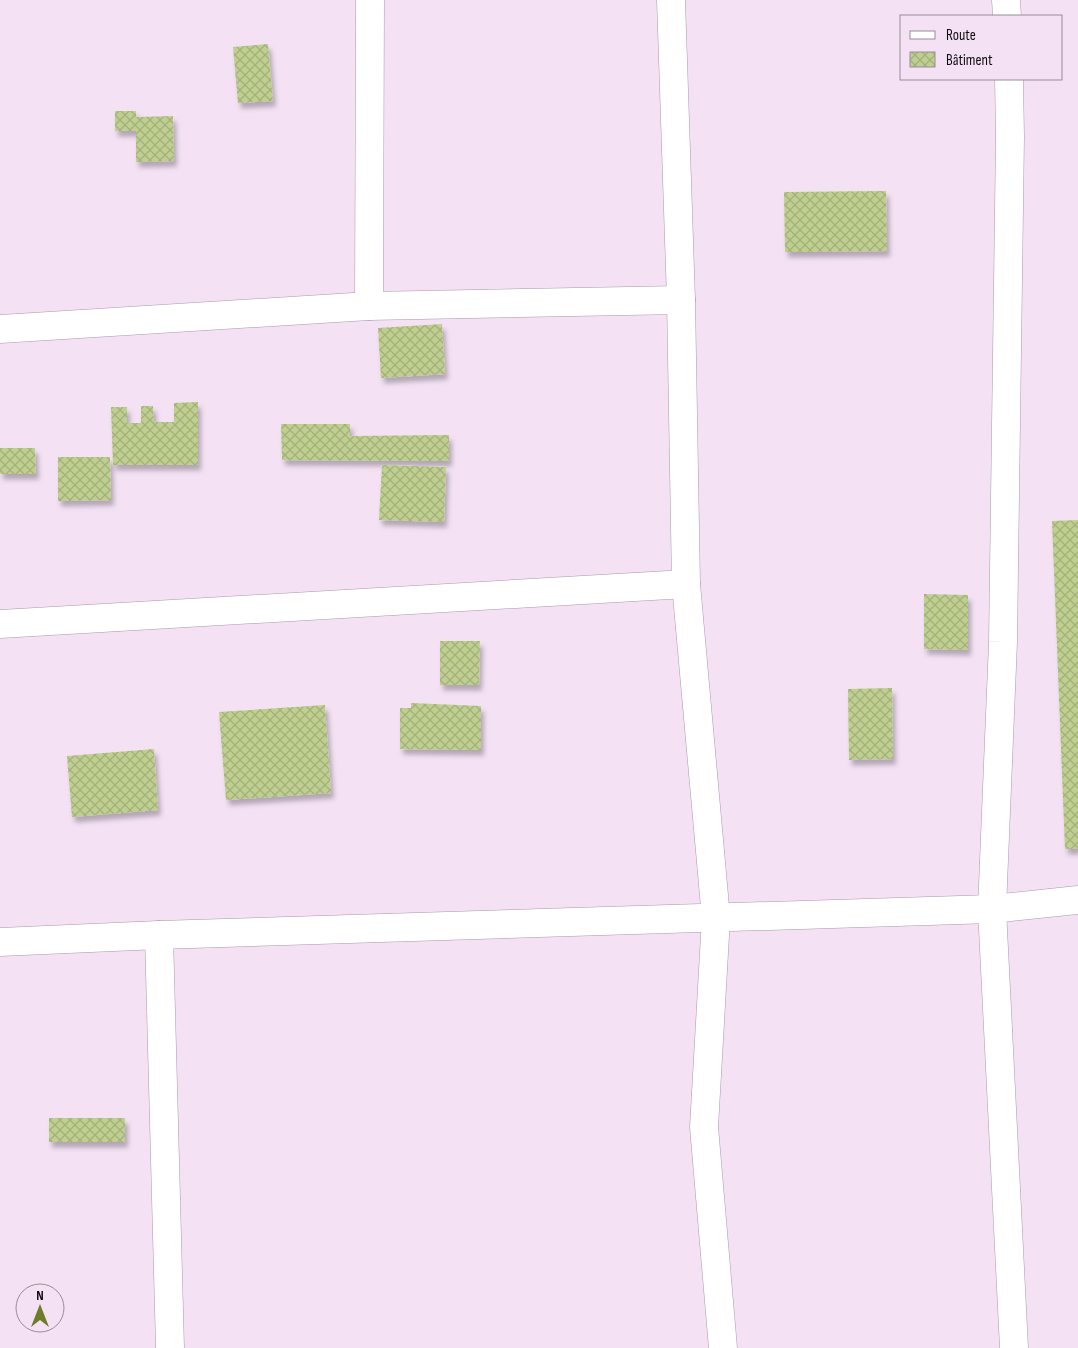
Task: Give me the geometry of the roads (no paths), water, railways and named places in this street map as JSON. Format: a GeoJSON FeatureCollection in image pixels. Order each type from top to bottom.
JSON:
{"type":"FeatureCollection","features":[{"type":"Feature","properties":{"kind":"street"},"geometry":{"type":"LineString","coordinates":[[369,306],[370,0]]}},
{"type":"Feature","properties":{"kind":"street"},"geometry":{"type":"LineString","coordinates":[[671,0],[681,300],[686,584],[716,918],[704,1127],[723,1348]]}},
{"type":"Feature","properties":{"kind":"street"},"geometry":{"type":"LineString","coordinates":[[1006,0],[1007,15]]}},
{"type":"Feature","properties":{"kind":"street"},"geometry":{"type":"LineString","coordinates":[[1008,80],[1010,136],[1004,642],[992,909],[1014,1348]]}},
{"type":"Feature","properties":{"kind":"street"},"geometry":{"type":"LineString","coordinates":[[0,329],[369,306],[681,300]]}},
{"type":"Feature","properties":{"kind":"street"},"geometry":{"type":"LineString","coordinates":[[0,624],[686,584]]}},
{"type":"Feature","properties":{"kind":"street"},"geometry":{"type":"LineString","coordinates":[[0,942],[159,935],[992,909],[1078,900]]}},
{"type":"Feature","properties":{"kind":"street"},"geometry":{"type":"LineString","coordinates":[[159,935],[170,1348]]}}]}
